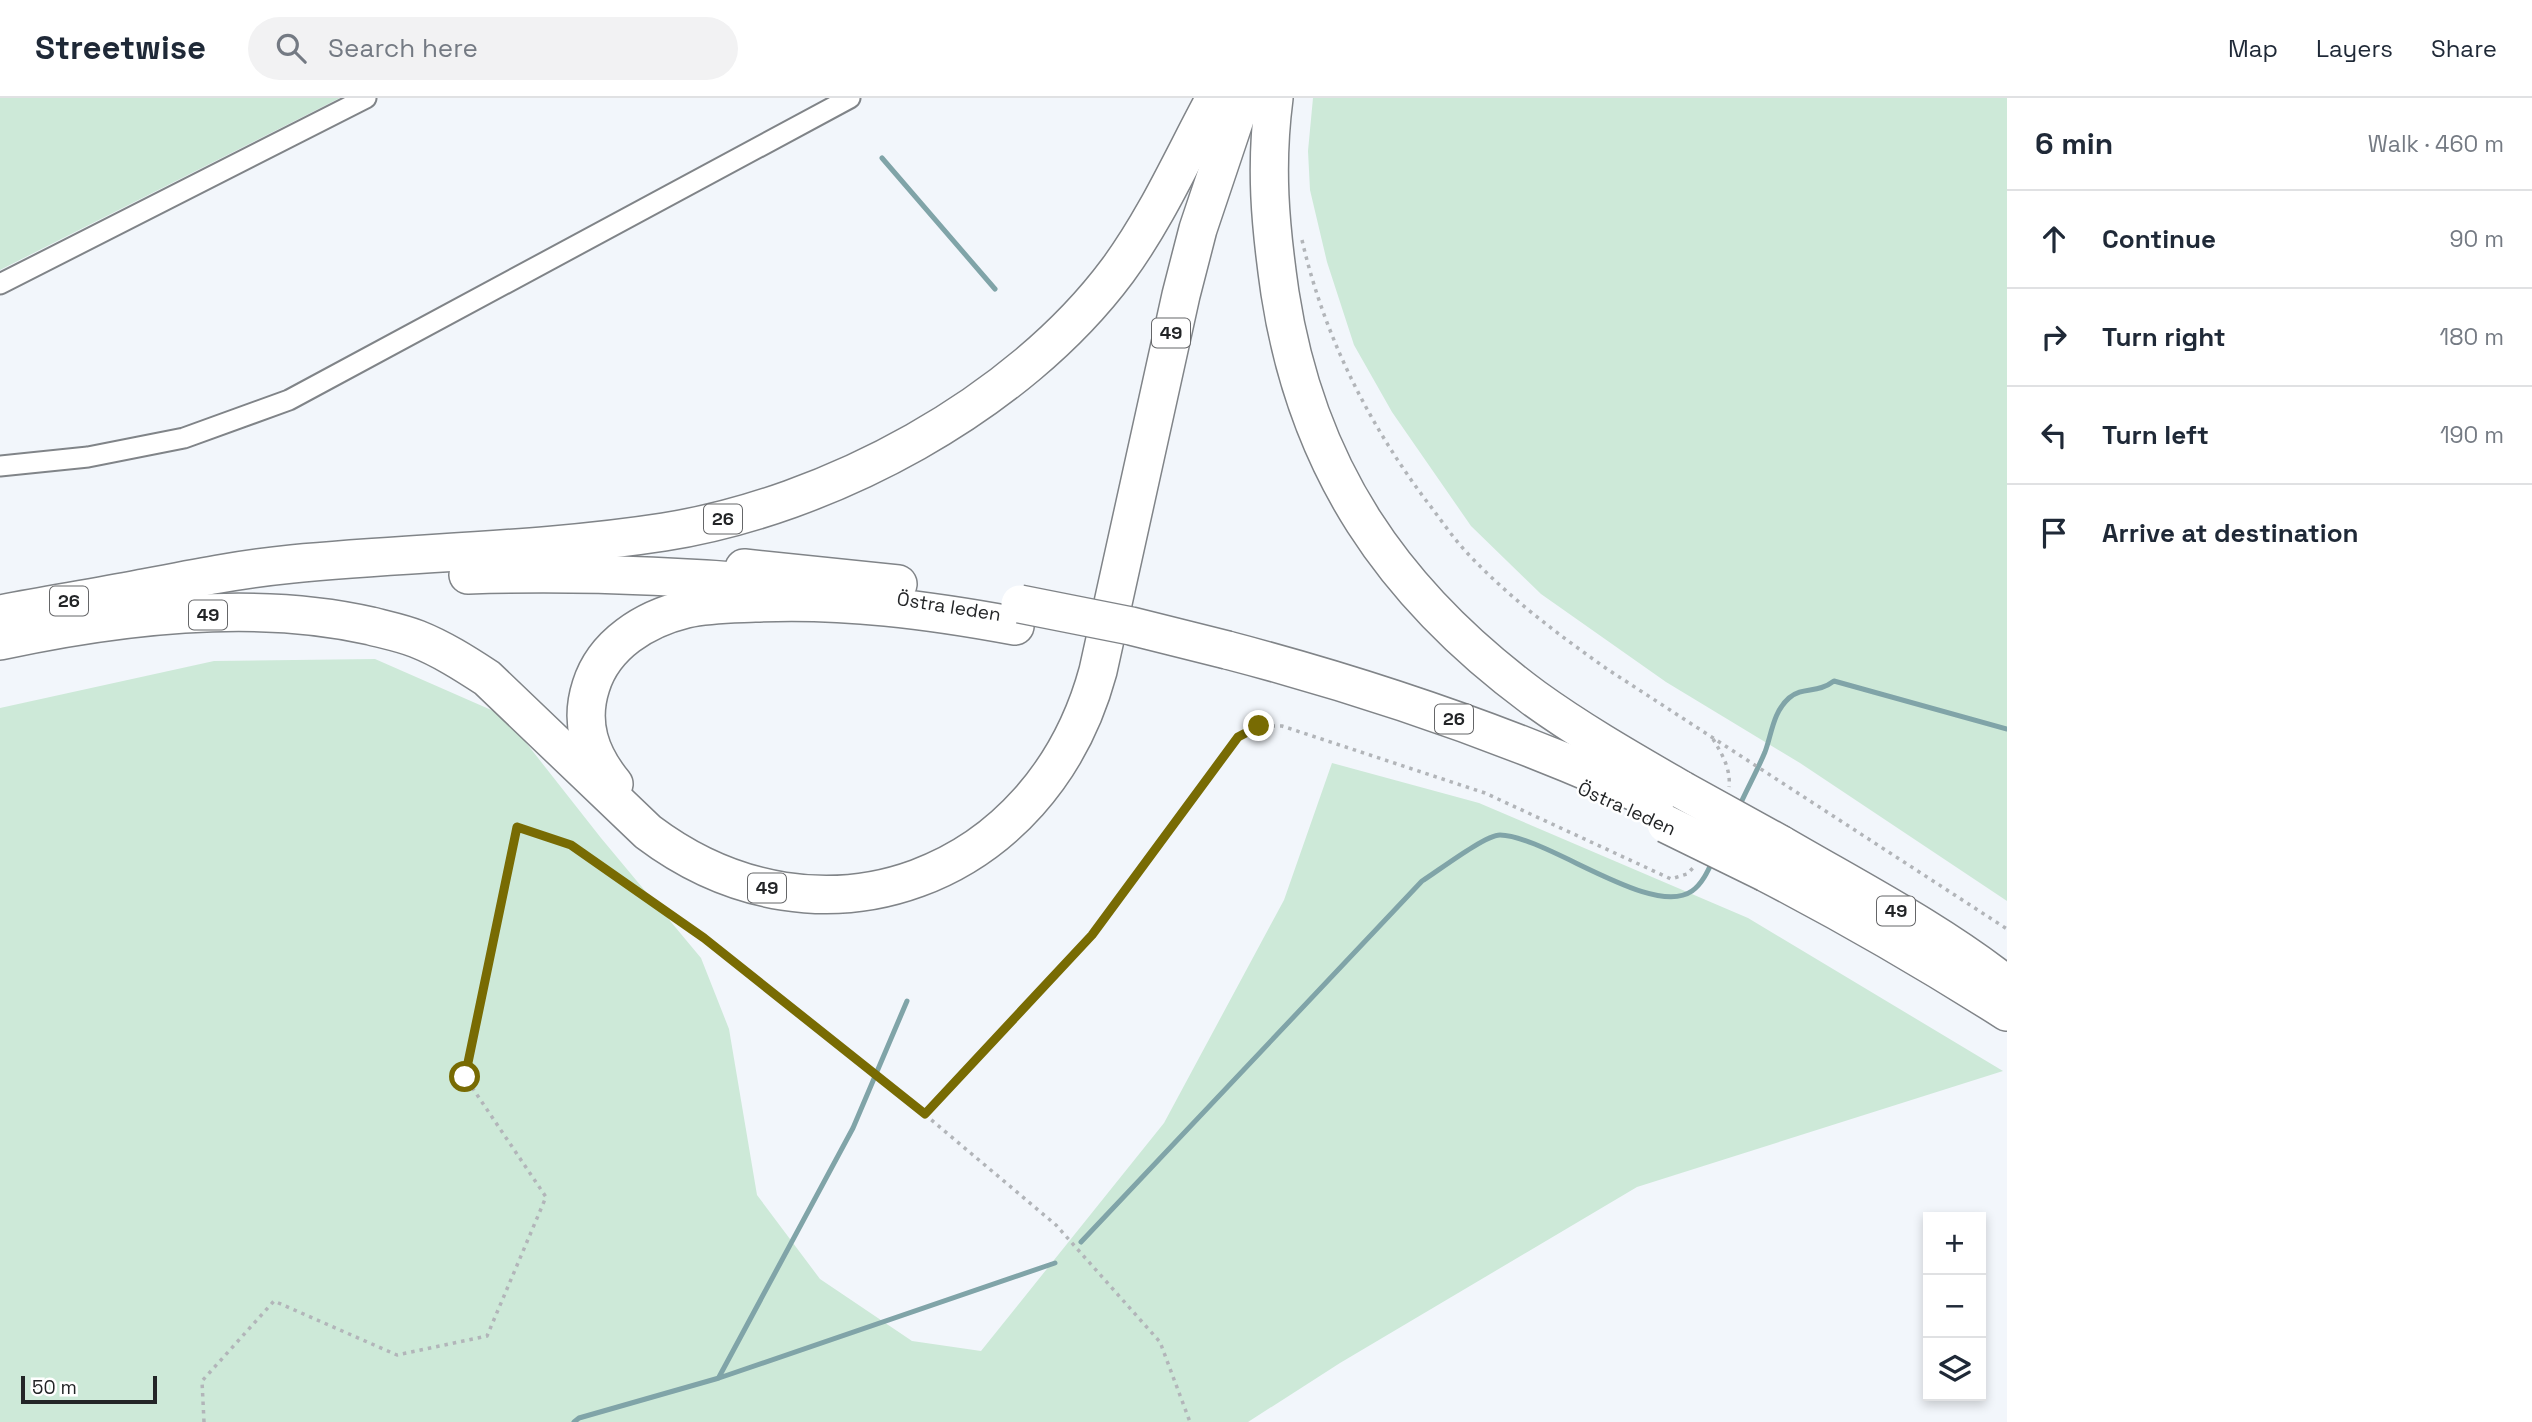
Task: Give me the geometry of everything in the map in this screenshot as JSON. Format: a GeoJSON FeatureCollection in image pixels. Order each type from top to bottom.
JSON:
{"type":"FeatureCollection","features":[{"type":"Feature","properties":{"kind":"highway","name":"26"},"geometry":{"type":"LineString","coordinates":[[0,614],[193,577],[290,564],[482,552],[667,531],[728,518],[802,495],[864,468],[921,438],[983,401],[1036,359],[1077,318],[1118,270],[1152,218],[1215,98]]}},
{"type":"Feature","properties":{"kind":"highway","name":"49"},"geometry":{"type":"LineString","coordinates":[[1017,616],[842,603],[780,602],[687,609],[646,624],[607,654],[596,671],[589,691],[585,710],[586,734],[594,756],[611,782],[667,832],[714,859],[746,871],[784,880],[814,883],[852,882],[886,876],[923,864],[953,850],[974,836],[1017,800],[1054,750],[1081,690],[1169,296],[1208,162],[1231,98]]}},
{"type":"Feature","properties":{"kind":"highway","name":"49"},"geometry":{"type":"LineString","coordinates":[[0,641],[96,623],[232,614],[271,613],[316,617],[386,630],[415,638],[456,658],[487,678],[648,832],[674,852],[705,869],[772,890],[808,894],[849,893],[889,887],[927,876],[963,857],[1006,827],[1042,787],[1082,722],[1098,671],[1167,351],[1194,242],[1242,98]]}},
{"type":"Feature","properties":{"kind":"highway"},"geometry":{"type":"LineString","coordinates":[[1274,98],[1270,125],[1268,197],[1270,229],[1287,335],[1308,408],[1325,450],[1349,497],[1378,545],[1413,589],[1454,631],[1494,667],[1597,740],[1674,808]]}},
{"type":"Feature","properties":{"kind":"highway","name":"26"},"geometry":{"type":"LineString","coordinates":[[139,589],[349,569],[573,560],[827,575],[1017,616],[1143,629],[1223,657],[1332,679],[1490,732],[1674,808]]}},
{"type":"Feature","properties":{"kind":"highway","name":"Östra leden"},"geometry":{"type":"LineString","coordinates":[[0,631],[127,607],[298,585],[454,576],[604,574],[709,579],[882,595],[1017,616]]}},
{"type":"Feature","properties":{"kind":"highway","name":"Östra leden"},"geometry":{"type":"LineString","coordinates":[[1674,808],[1887,918],[2007,987]]}},
{"type":"Feature","properties":{"kind":"highway","name":"Östra leden"},"geometry":{"type":"LineString","coordinates":[[1773,858],[1903,947],[2007,1012]]}},
{"type":"Feature","properties":{"kind":"street"},"geometry":{"type":"LineString","coordinates":[[0,285],[366,98]]}},
{"type":"Feature","properties":{"kind":"street"},"geometry":{"type":"LineString","coordinates":[[0,466],[88,457],[184,438],[289,400],[850,98]]}},
{"type":"Feature","properties":{"kind":"path"},"geometry":{"type":"LineString","coordinates":[[1302,239],[1310,273],[1332,335],[1364,405],[1395,459],[1470,556],[1508,593],[1564,638],[2007,929]]}},
{"type":"Feature","properties":{"kind":"path"},"geometry":{"type":"LineString","coordinates":[[925,1114],[1092,935],[1238,737],[1259,726],[1282,726],[1485,793],[1671,879],[1687,874],[1697,865]]}},
{"type":"Feature","properties":{"kind":"path"},"geometry":{"type":"LineString","coordinates":[[1712,737],[1724,757],[1730,780],[1729,789]]}},
{"type":"Feature","properties":{"kind":"path"},"geometry":{"type":"LineString","coordinates":[[204,1422],[202,1381],[274,1301],[397,1355],[487,1336],[546,1197],[465,1077],[517,827],[571,845],[704,938],[897,1091],[1056,1225],[1160,1342],[1190,1422]]}},
{"type":"Feature","properties":{"kind":"green space"},"geometry":{"type":"Polygon","coordinates":[[[0,98],[340,98],[0,270],[0,98]]]}},
{"type":"Feature","properties":{"kind":"green space"},"geometry":{"type":"Polygon","coordinates":[[[1313,98],[2007,98],[2007,901],[1800,763],[1666,682],[1541,594],[1471,526],[1392,412],[1354,345],[1327,262],[1310,190],[1308,151],[1313,98]]]}},
{"type":"Feature","properties":{"kind":"green space"},"geometry":{"type":"Polygon","coordinates":[[[375,659],[505,716],[601,838],[701,958],[729,1029],[757,1195],[820,1279],[912,1341],[981,1351],[1164,1123],[1284,900],[1332,763],[1479,803],[1748,918],[2003,1071],[1637,1187],[1340,1363],[1248,1422],[0,1422],[0,708],[214,661],[375,659]]]}},
{"type":"Feature","properties":{"kind":"waterway"},"geometry":{"type":"LineString","coordinates":[[882,158],[995,289]]}},
{"type":"Feature","properties":{"kind":"waterway"},"geometry":{"type":"LineString","coordinates":[[1739,807],[1765,752],[1776,716],[1784,704],[1794,694],[1834,681],[2007,729]]}},
{"type":"Feature","properties":{"kind":"waterway"},"geometry":{"type":"LineString","coordinates":[[1081,1242],[1422,881],[1473,847],[1500,835],[1520,839],[1626,886],[1674,897],[1696,888],[1713,860]]}},
{"type":"Feature","properties":{"kind":"waterway"},"geometry":{"type":"LineString","coordinates":[[719,1377],[853,1128],[907,1001]]}},
{"type":"Feature","properties":{"kind":"waterway"},"geometry":{"type":"LineString","coordinates":[[574,1422],[579,1418],[719,1378],[1055,1263]]}},
{"type":"Feature","properties":{"kind":"route"},"geometry":{"type":"LineString","coordinates":[[465,1077],[517,827],[571,845],[704,938],[925,1114],[1092,935],[1238,737],[1259,726]]}}]}
